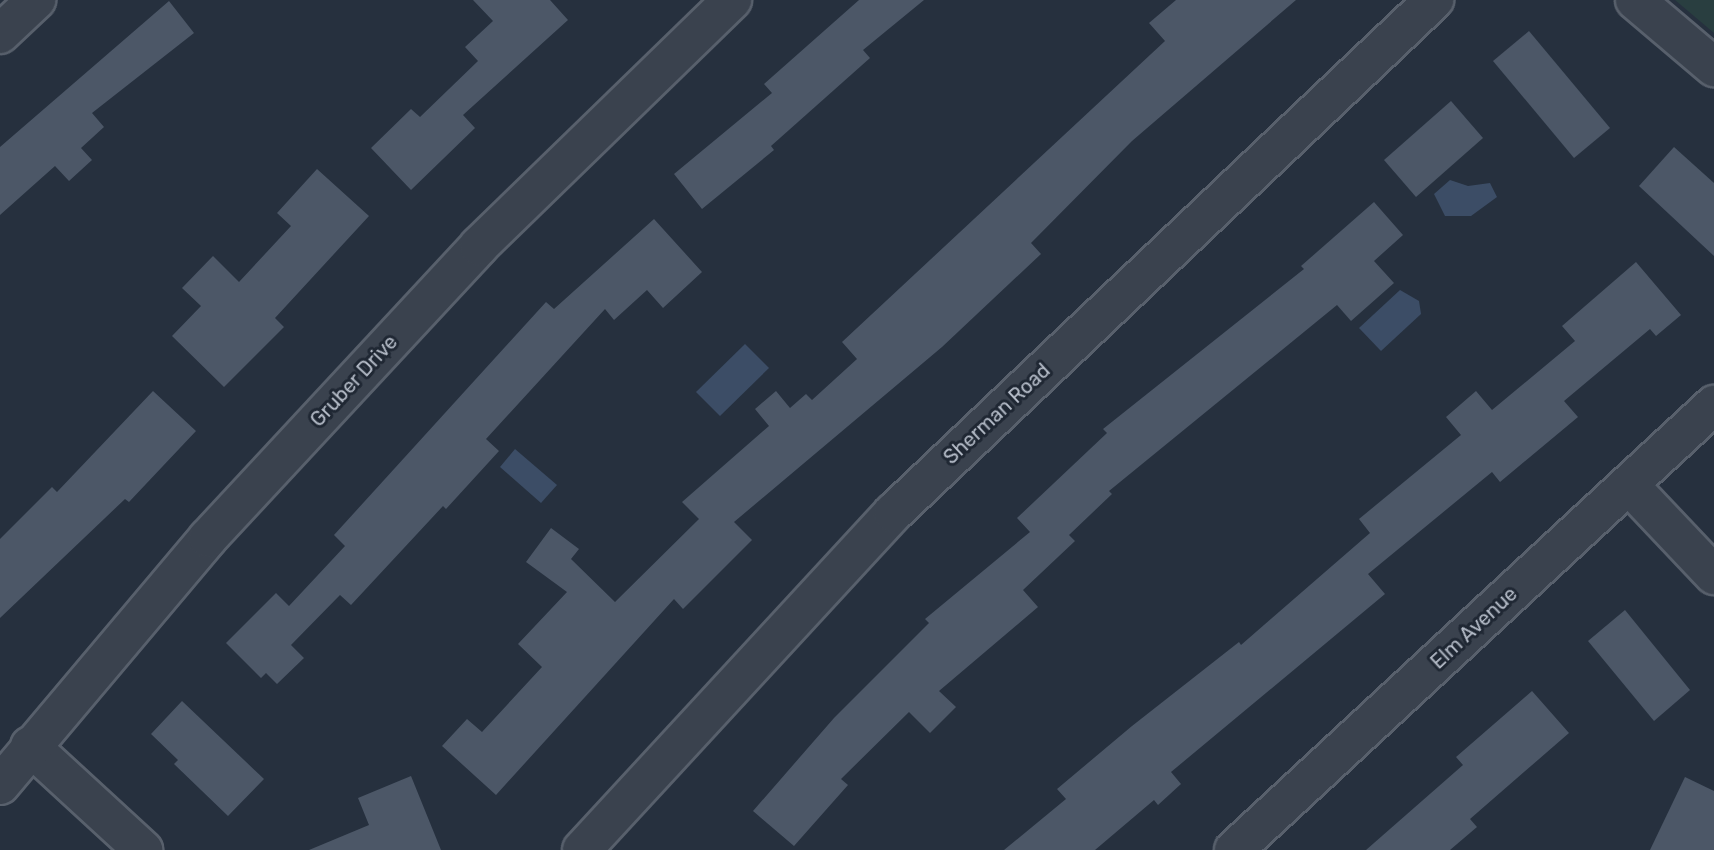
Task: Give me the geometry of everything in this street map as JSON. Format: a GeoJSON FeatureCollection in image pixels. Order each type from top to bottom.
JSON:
{"type":"FeatureCollection","features":[{"type":"Feature","properties":{"kind":"street"},"geometry":{"type":"LineString","coordinates":[[0,34],[36,0]]}},
{"type":"Feature","properties":{"kind":"street","name":"Gruber Drive"},"geometry":{"type":"LineString","coordinates":[[0,785],[208,538],[479,246],[732,0]]}},
{"type":"Feature","properties":{"kind":"street","name":"Sherman Road"},"geometry":{"type":"LineString","coordinates":[[582,850],[893,513],[1434,0]]}},
{"type":"Feature","properties":{"kind":"street"},"geometry":{"type":"LineString","coordinates":[[1635,0],[1714,67]]}},
{"type":"Feature","properties":{"kind":"street","name":"Elm Avenue"},"geometry":{"type":"LineString","coordinates":[[1234,850],[1714,405]]}},
{"type":"Feature","properties":{"kind":"street"},"geometry":{"type":"LineString","coordinates":[[1629,485],[1714,575]]}},
{"type":"Feature","properties":{"kind":"street"},"geometry":{"type":"LineString","coordinates":[[30,746],[143,850]]}},
{"type":"Feature","properties":{"kind":"green space"},"geometry":{"type":"Polygon","coordinates":[[[1675,0],[1714,0],[1714,33],[1675,0]]]}},
{"type":"Feature","properties":{"kind":"water"},"geometry":{"type":"Polygon","coordinates":[[[1450,180],[1468,186],[1490,183],[1497,197],[1471,216],[1445,216],[1434,194],[1450,180]]]}},
{"type":"Feature","properties":{"kind":"water"},"geometry":{"type":"Polygon","coordinates":[[[1400,290],[1419,301],[1421,314],[1381,351],[1359,328],[1400,290]]]}},
{"type":"Feature","properties":{"kind":"water"},"geometry":{"type":"Polygon","coordinates":[[[745,344],[769,368],[720,416],[696,392],[745,344]]]}},
{"type":"Feature","properties":{"kind":"water"},"geometry":{"type":"Polygon","coordinates":[[[515,449],[557,485],[541,503],[500,467],[515,449]]]}},
{"type":"Feature","properties":{"kind":"building"},"geometry":{"type":"Polygon","coordinates":[[[473,0],[550,0],[568,20],[463,115],[475,128],[411,190],[371,148],[411,109],[420,117],[478,61],[465,47],[493,21],[473,0]]]}},
{"type":"Feature","properties":{"kind":"building"},"geometry":{"type":"Polygon","coordinates":[[[859,0],[924,0],[863,50],[870,58],[771,146],[774,150],[702,209],[674,174],[772,93],[764,84],[859,0]]]}},
{"type":"Feature","properties":{"kind":"building"},"geometry":{"type":"Polygon","coordinates":[[[1176,0],[1296,0],[1132,141],[1031,243],[1041,254],[942,347],[734,522],[752,540],[683,609],[674,599],[496,795],[442,746],[467,719],[482,732],[542,667],[518,644],[567,592],[526,562],[551,528],[579,549],[571,559],[615,602],[699,519],[682,502],[769,426],[755,409],[776,391],[790,408],[806,394],[812,400],[857,359],[842,342],[1165,41],[1149,23],[1176,0]]]}},
{"type":"Feature","properties":{"kind":"building"},"geometry":{"type":"Polygon","coordinates":[[[169,1],[194,33],[92,113],[104,127],[81,148],[92,160],[69,181],[55,166],[0,215],[0,147],[169,1]]]}},
{"type":"Feature","properties":{"kind":"building"},"geometry":{"type":"Polygon","coordinates":[[[1529,31],[1610,128],[1574,158],[1493,61],[1529,31]]]}},
{"type":"Feature","properties":{"kind":"building"},"geometry":{"type":"Polygon","coordinates":[[[1451,101],[1483,138],[1416,197],[1384,160],[1451,101]]]}},
{"type":"Feature","properties":{"kind":"building"},"geometry":{"type":"Polygon","coordinates":[[[1674,147],[1714,183],[1714,256],[1639,186],[1674,147]]]}},
{"type":"Feature","properties":{"kind":"building"},"geometry":{"type":"Polygon","coordinates":[[[317,169],[369,216],[275,318],[284,327],[224,387],[172,336],[201,306],[182,288],[213,256],[239,282],[291,226],[277,213],[317,169]]]}},
{"type":"Feature","properties":{"kind":"building"},"geometry":{"type":"Polygon","coordinates":[[[1374,202],[1403,235],[1374,261],[1394,283],[1351,321],[1337,305],[1109,491],[1112,494],[1069,535],[1075,541],[1023,590],[1038,607],[939,691],[956,707],[930,733],[909,712],[841,779],[848,785],[794,846],[753,811],[834,718],[929,623],[925,619],[1030,532],[1017,518],[1107,433],[1103,429],[1304,269],[1301,266],[1374,202]]]}},
{"type":"Feature","properties":{"kind":"building"},"geometry":{"type":"Polygon","coordinates":[[[654,219],[702,272],[663,308],[647,290],[614,320],[605,309],[486,439],[499,451],[446,509],[443,506],[351,605],[340,595],[291,645],[304,658],[277,684],[266,673],[261,678],[226,643],[276,593],[289,606],[345,546],[334,535],[546,302],[554,309],[654,219]]]}},
{"type":"Feature","properties":{"kind":"building"},"geometry":{"type":"Polygon","coordinates":[[[1636,262],[1681,315],[1656,336],[1650,329],[1564,401],[1578,417],[1500,482],[1492,472],[1368,574],[1385,594],[1171,772],[1181,784],[1158,805],[1154,800],[1095,850],[1004,850],[1066,799],[1057,789],[1239,642],[1241,645],[1370,533],[1359,519],[1461,435],[1446,417],[1476,391],[1492,410],[1575,341],[1562,326],[1636,262]]]}},
{"type":"Feature","properties":{"kind":"building"},"geometry":{"type":"Polygon","coordinates":[[[153,391],[196,431],[129,502],[125,499],[0,618],[0,539],[52,487],[57,492],[153,391]]]}},
{"type":"Feature","properties":{"kind":"building"},"geometry":{"type":"Polygon","coordinates":[[[1625,610],[1690,690],[1654,721],[1588,641],[1625,610]]]}},
{"type":"Feature","properties":{"kind":"building"},"geometry":{"type":"Polygon","coordinates":[[[1532,691],[1569,733],[1470,819],[1477,827],[1450,850],[1366,850],[1463,765],[1456,757],[1532,691]]]}},
{"type":"Feature","properties":{"kind":"building"},"geometry":{"type":"Polygon","coordinates":[[[182,701],[264,779],[228,816],[174,764],[178,760],[151,734],[182,701]]]}},
{"type":"Feature","properties":{"kind":"building"},"geometry":{"type":"Polygon","coordinates":[[[411,776],[441,850],[309,850],[369,825],[358,798],[411,776]]]}},
{"type":"Feature","properties":{"kind":"building"},"geometry":{"type":"Polygon","coordinates":[[[1685,777],[1714,791],[1714,850],[1650,850],[1685,777]]]}}]}
